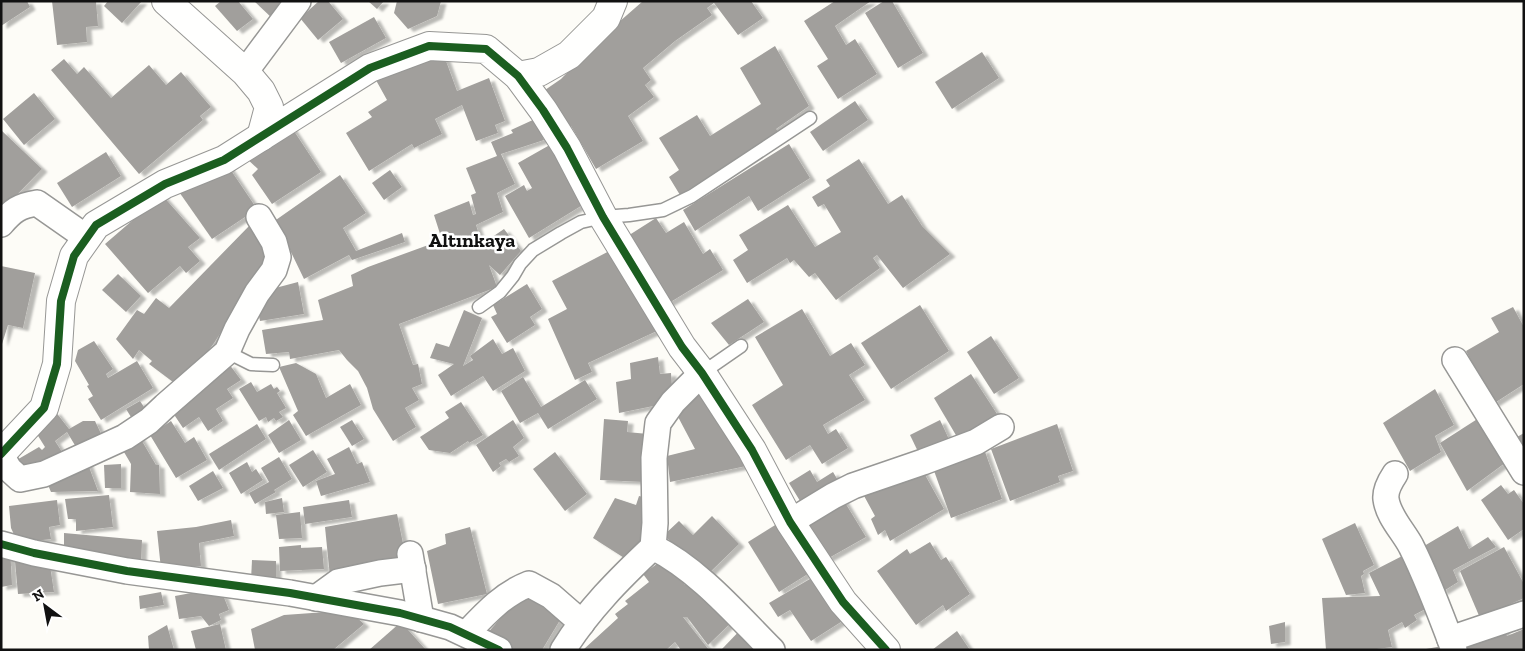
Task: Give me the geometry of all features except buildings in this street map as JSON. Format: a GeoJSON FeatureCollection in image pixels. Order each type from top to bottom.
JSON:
{"type":"FeatureCollection","features":[{"type":"Feature","properties":{"kind":"street"},"geometry":{"type":"LineString","coordinates":[[166,1],[245,72],[261,91],[269,107],[261,137]]}},
{"type":"Feature","properties":{"kind":"street"},"geometry":{"type":"LineString","coordinates":[[245,72],[298,1]]}},
{"type":"Feature","properties":{"kind":"street"},"geometry":{"type":"LineString","coordinates":[[518,76],[539,72],[570,55],[606,18],[613,1]]}},
{"type":"Feature","properties":{"kind":"street"},"geometry":{"type":"LineString","coordinates":[[258,218],[274,242],[278,257],[274,270],[257,293],[237,329],[227,352],[149,421],[125,437],[44,474],[20,479],[9,469],[1,455],[44,408],[57,364],[61,301],[74,256],[96,225],[165,184],[224,160],[370,68],[429,46],[486,49],[518,76],[542,110],[567,148],[604,217],[682,347],[702,373],[752,450],[790,522],[844,602],[886,650]]}},
{"type":"Feature","properties":{"kind":"street"},"geometry":{"type":"LineString","coordinates":[[1,224],[12,212],[23,205],[37,203],[87,238]]}},
{"type":"Feature","properties":{"kind":"street"},"geometry":{"type":"LineString","coordinates":[[1455,360],[1524,472]]}},
{"type":"Feature","properties":{"kind":"street"},"geometry":{"type":"LineString","coordinates":[[563,650],[611,586],[653,547],[655,523],[654,458],[658,423],[673,402],[702,373]]}},
{"type":"Feature","properties":{"kind":"street"},"geometry":{"type":"LineString","coordinates":[[790,522],[853,486],[976,442],[1000,427]]}},
{"type":"Feature","properties":{"kind":"street"},"geometry":{"type":"LineString","coordinates":[[1395,474],[1390,480],[1386,498],[1392,515],[1411,546],[1452,644],[1524,614]]}},
{"type":"Feature","properties":{"kind":"street"},"geometry":{"type":"LineString","coordinates":[[1,544],[34,553],[127,571],[316,598],[400,613],[450,627],[499,650]]}},
{"type":"Feature","properties":{"kind":"street"},"geometry":{"type":"LineString","coordinates":[[653,547],[684,565],[747,623],[772,650]]}},
{"type":"Feature","properties":{"kind":"street"},"geometry":{"type":"LineString","coordinates":[[316,598],[338,582],[380,573],[412,562],[421,619]]}},
{"type":"Feature","properties":{"kind":"street"},"geometry":{"type":"LineString","coordinates":[[466,634],[495,604],[516,589],[529,584],[551,596],[582,623]]}},
{"type":"Feature","properties":{"kind":"lane"},"geometry":{"type":"LineString","coordinates":[[479,307],[500,292],[520,264],[534,250],[581,222],[604,217],[663,210],[692,196],[810,118]]}},
{"type":"Feature","properties":{"kind":"lane"},"geometry":{"type":"LineString","coordinates":[[702,373],[741,346]]}},
{"type":"Feature","properties":{"kind":"lane"},"geometry":{"type":"LineString","coordinates":[[227,352],[251,364],[273,365]]}},
{"type":"Feature","properties":{"kind":"cycle path"},"geometry":{"type":"LineString","coordinates":[[1,454],[44,408],[57,364],[61,301],[74,256],[96,225],[165,184],[224,160],[370,68],[429,46],[486,49],[518,76],[543,110],[567,148],[603,217],[682,347],[702,373],[752,450],[790,522],[843,602],[886,650]]}},
{"type":"Feature","properties":{"kind":"cycle path"},"geometry":{"type":"LineString","coordinates":[[1,544],[34,553],[127,571],[290,593],[400,613],[450,627],[499,650]]}},
{"type":"Feature","properties":{"kind":"district","name":"Altınkaya"},"geometry":{"type":"Point","coordinates":[472,240]}}]}
